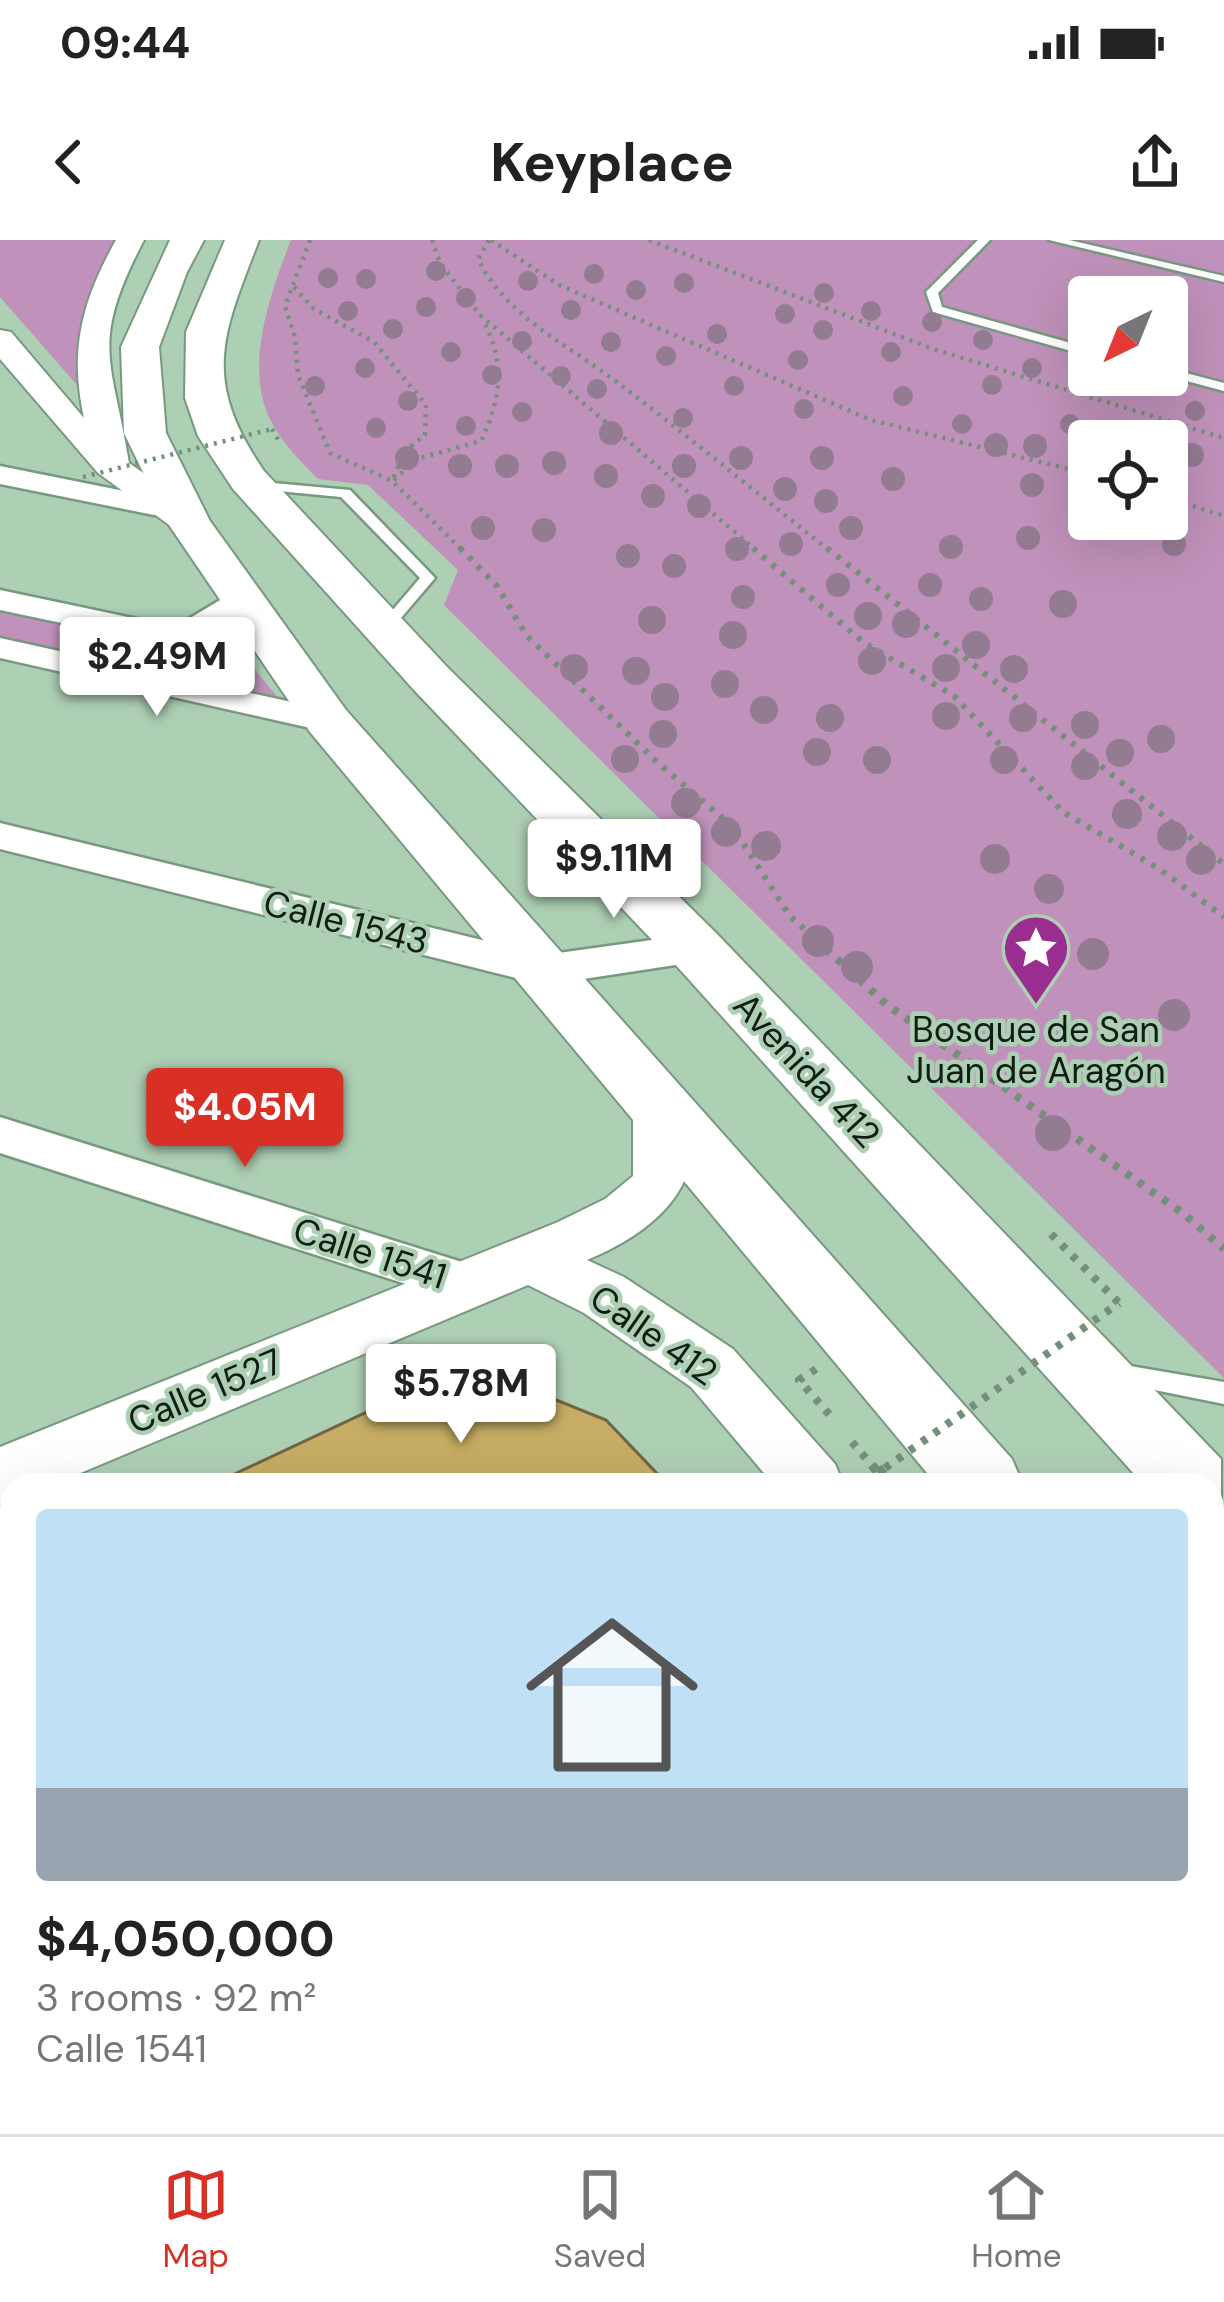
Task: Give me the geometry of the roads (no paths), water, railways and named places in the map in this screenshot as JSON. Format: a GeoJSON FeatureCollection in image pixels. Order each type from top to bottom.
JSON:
{"type":"FeatureCollection","features":[{"type":"Feature","properties":{"kind":"main road"},"geometry":{"type":"LineString","coordinates":[[187,240],[140,347],[145,433],[172,514],[243,599],[328,721],[976,1473]]}},
{"type":"Feature","properties":{"kind":"main road","name":"Avenida 412"},"geometry":{"type":"LineString","coordinates":[[242,240],[205,332],[205,398],[219,436],[266,463],[385,629],[695,947],[1183,1473]]}},
{"type":"Feature","properties":{"kind":"street"},"geometry":{"type":"LineString","coordinates":[[97,469],[90,328],[104,285],[130,240]]}},
{"type":"Feature","properties":{"kind":"street"},"geometry":{"type":"LineString","coordinates":[[5,350],[73,430],[97,469],[172,514]]}},
{"type":"Feature","properties":{"kind":"street"},"geometry":{"type":"LineString","coordinates":[[0,476],[172,514]]}},
{"type":"Feature","properties":{"kind":"street"},"geometry":{"type":"LineString","coordinates":[[0,600],[180,638],[243,599]]}},
{"type":"Feature","properties":{"kind":"street"},"geometry":{"type":"LineString","coordinates":[[0,648],[328,721]]}},
{"type":"Feature","properties":{"kind":"street","name":"Calle 1543"},"geometry":{"type":"LineString","coordinates":[[0,836],[544,970],[695,947]]}},
{"type":"Feature","properties":{"kind":"street","name":"Calle 1527"},"geometry":{"type":"LineString","coordinates":[[17,1468],[528,1258],[638,1208],[658,1185],[667,1154],[659,1107]]}},
{"type":"Feature","properties":{"kind":"street","name":"Calle 1541"},"geometry":{"type":"LineString","coordinates":[[0,1135],[465,1283]]}},
{"type":"Feature","properties":{"kind":"street","name":"Calle 412"},"geometry":{"type":"LineString","coordinates":[[528,1258],[604,1295],[712,1368],[803,1473]]}},
{"type":"Feature","properties":{"kind":"lane"},"geometry":{"type":"LineString","coordinates":[[984,240],[932,292],[937,309],[1068,346]]}},
{"type":"Feature","properties":{"kind":"lane"},"geometry":{"type":"LineString","coordinates":[[1055,240],[1224,279]]}},
{"type":"Feature","properties":{"kind":"lane"},"geometry":{"type":"LineString","coordinates":[[1188,378],[1224,387]]}},
{"type":"Feature","properties":{"kind":"lane"},"geometry":{"type":"LineString","coordinates":[[1078,1361],[1137,1379],[1224,1393]]}},
{"type":"Feature","properties":{"kind":"place","name":"Bosque de San Juan de Aragón"},"geometry":{"type":"Point","coordinates":[1036,1007]}}]}
